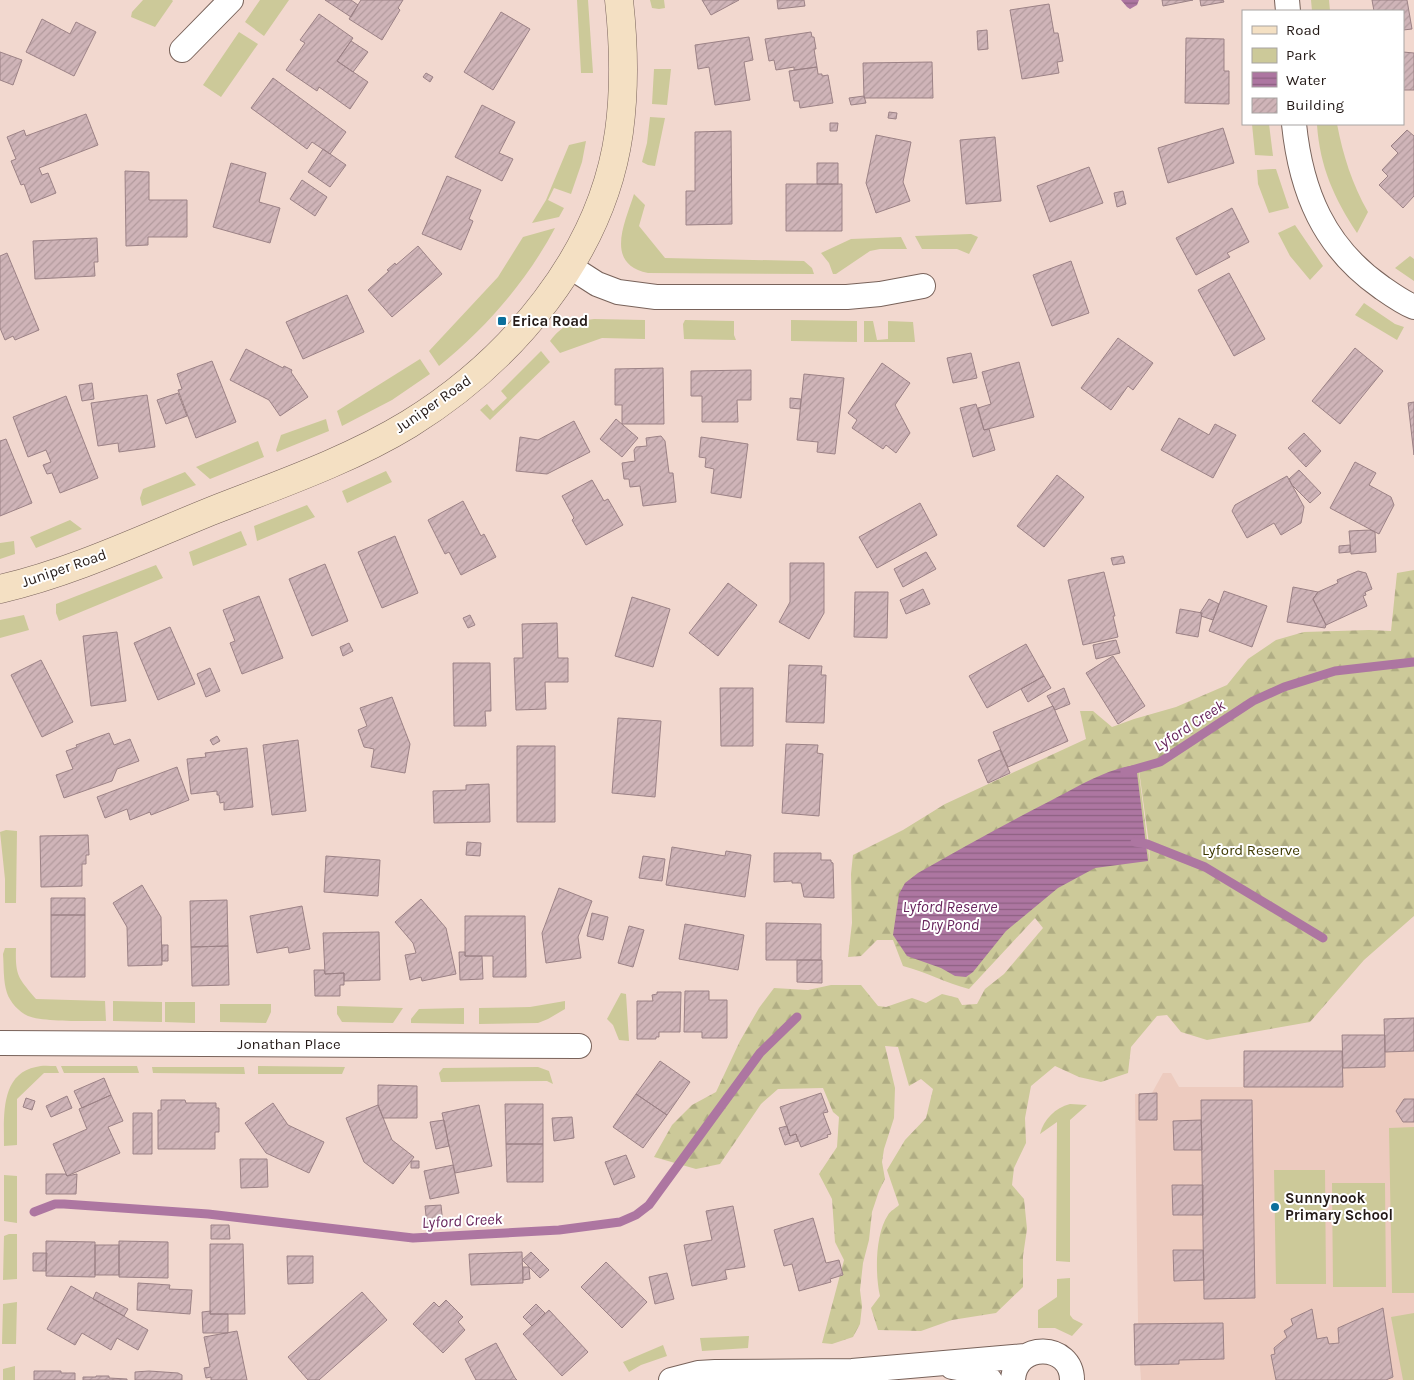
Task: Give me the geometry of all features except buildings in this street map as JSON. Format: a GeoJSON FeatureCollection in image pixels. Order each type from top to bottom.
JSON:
{"type":"FeatureCollection","features":[{"type":"Feature","properties":{"kind":"street"},"geometry":{"type":"LineString","coordinates":[[182,50],[231,0]]}},
{"type":"Feature","properties":{"kind":"street","name":"Juniper Road"},"geometry":{"type":"LineString","coordinates":[[0,589],[59,571],[302,475],[362,448],[407,425],[458,389],[507,345],[541,306],[569,266],[595,214],[613,160],[619,133],[624,79],[624,40],[620,0]]}},
{"type":"Feature","properties":{"kind":"street"},"geometry":{"type":"LineString","coordinates":[[1294,125],[1303,178],[1309,196],[1328,233],[1341,252],[1360,271],[1390,293],[1414,307]]}},
{"type":"Feature","properties":{"kind":"street"},"geometry":{"type":"LineString","coordinates":[[569,266],[597,284],[618,292],[656,297],[847,297],[880,294],[923,286]]}},
{"type":"Feature","properties":{"kind":"street","name":"Jonathan Place"},"geometry":{"type":"LineString","coordinates":[[0,1043],[578,1046]]}},
{"type":"Feature","properties":{"kind":"street"},"geometry":{"type":"LineString","coordinates":[[671,1380],[698,1373],[715,1372],[852,1371],[1025,1356],[1041,1351],[1050,1351],[1064,1360],[1069,1367],[1072,1380]]}},
{"type":"Feature","properties":{"kind":"street"},"geometry":{"type":"LineString","coordinates":[[1013,1380],[1015,1369],[1025,1356]]}},
{"type":"Feature","properties":{"kind":"street"},"geometry":{"type":"LineString","coordinates":[[941,1364],[964,1369],[990,1380]]}},
{"type":"Feature","properties":{"kind":"shaded area","name":"Sunnynook Primary School"},"geometry":{"type":"Polygon","coordinates":[[[1414,1018],[1414,1380],[1141,1380],[1140,1365],[1135,1365],[1134,1324],[1138,1323],[1135,1094],[1152,1093],[1163,1073],[1171,1073],[1179,1087],[1243,1087],[1244,1051],[1342,1051],[1342,1035],[1384,1035],[1384,1019],[1414,1018]]]}},
{"type":"Feature","properties":{"kind":"green space"},"geometry":{"type":"Polygon","coordinates":[[[143,0],[173,1],[155,27],[131,17],[132,12],[143,0]]]}},
{"type":"Feature","properties":{"kind":"green space"},"geometry":{"type":"Polygon","coordinates":[[[260,0],[289,0],[264,36],[245,22],[260,0]]]}},
{"type":"Feature","properties":{"kind":"green space"},"geometry":{"type":"Polygon","coordinates":[[[577,0],[588,0],[593,73],[581,73],[577,0]]]}},
{"type":"Feature","properties":{"kind":"green space"},"geometry":{"type":"Polygon","coordinates":[[[650,0],[664,0],[665,8],[652,8],[650,0]]]}},
{"type":"Feature","properties":{"kind":"green space"},"geometry":{"type":"Polygon","coordinates":[[[1311,0],[1329,0],[1330,10],[1312,10],[1311,0]]]}},
{"type":"Feature","properties":{"kind":"green space"},"geometry":{"type":"Polygon","coordinates":[[[239,32],[258,44],[221,97],[203,85],[239,32]]]}},
{"type":"Feature","properties":{"kind":"green space"},"geometry":{"type":"Polygon","coordinates":[[[654,69],[671,69],[667,105],[652,104],[654,69]]]}},
{"type":"Feature","properties":{"kind":"green space"},"geometry":{"type":"Polygon","coordinates":[[[650,117],[665,118],[655,166],[642,162],[647,143],[650,117]]]}},
{"type":"Feature","properties":{"kind":"green space"},"geometry":{"type":"Polygon","coordinates":[[[1252,125],[1269,125],[1273,156],[1255,155],[1252,125]]]}},
{"type":"Feature","properties":{"kind":"green space"},"geometry":{"type":"Polygon","coordinates":[[[1317,125],[1337,125],[1349,169],[1357,191],[1368,212],[1357,233],[1335,195],[1321,155],[1317,125]]]}},
{"type":"Feature","properties":{"kind":"green space"},"geometry":{"type":"Polygon","coordinates":[[[586,141],[582,162],[571,194],[554,188],[548,200],[564,208],[559,217],[532,223],[546,200],[569,145],[586,141]]]}},
{"type":"Feature","properties":{"kind":"green space"},"geometry":{"type":"Polygon","coordinates":[[[1276,169],[1289,208],[1269,213],[1258,184],[1257,170],[1276,169]]]}},
{"type":"Feature","properties":{"kind":"green space"},"geometry":{"type":"Polygon","coordinates":[[[634,194],[645,205],[639,226],[665,258],[804,261],[812,268],[814,274],[648,273],[634,268],[626,261],[622,252],[621,241],[626,217],[634,194]]]}},
{"type":"Feature","properties":{"kind":"green space"},"geometry":{"type":"Polygon","coordinates":[[[1295,225],[1323,266],[1310,280],[1290,256],[1278,233],[1295,225]]]}},
{"type":"Feature","properties":{"kind":"green space"},"geometry":{"type":"Polygon","coordinates":[[[555,228],[544,248],[504,303],[473,336],[439,366],[429,351],[498,277],[523,237],[555,228]]]}},
{"type":"Feature","properties":{"kind":"green space"},"geometry":{"type":"Polygon","coordinates":[[[971,234],[978,237],[969,254],[957,249],[922,249],[915,236],[971,234]]]}},
{"type":"Feature","properties":{"kind":"green space"},"geometry":{"type":"Polygon","coordinates":[[[901,237],[907,249],[870,251],[836,274],[833,274],[829,263],[821,253],[851,239],[901,237]]]}},
{"type":"Feature","properties":{"kind":"green space"},"geometry":{"type":"Polygon","coordinates":[[[1410,256],[1414,259],[1414,281],[1395,268],[1410,256]]]}},
{"type":"Feature","properties":{"kind":"green space"},"geometry":{"type":"Polygon","coordinates":[[[1364,303],[1395,324],[1404,327],[1397,340],[1355,315],[1364,303]]]}},
{"type":"Feature","properties":{"kind":"green space"},"geometry":{"type":"Polygon","coordinates":[[[594,319],[645,320],[645,339],[602,338],[560,353],[550,341],[569,324],[594,319]]]}},
{"type":"Feature","properties":{"kind":"green space"},"geometry":{"type":"Polygon","coordinates":[[[685,320],[734,321],[736,340],[684,339],[683,324],[685,320]]]}},
{"type":"Feature","properties":{"kind":"green space"},"geometry":{"type":"Polygon","coordinates":[[[791,320],[857,321],[857,342],[791,341],[791,320]]]}},
{"type":"Feature","properties":{"kind":"green space"},"geometry":{"type":"Polygon","coordinates":[[[864,321],[873,321],[877,340],[888,339],[888,321],[913,322],[915,342],[864,342],[864,321]]]}},
{"type":"Feature","properties":{"kind":"green space"},"geometry":{"type":"Polygon","coordinates":[[[541,351],[550,362],[490,420],[480,410],[487,404],[493,411],[507,398],[501,391],[541,351]]]}},
{"type":"Feature","properties":{"kind":"green space"},"geometry":{"type":"Polygon","coordinates":[[[420,359],[430,374],[392,400],[342,426],[337,411],[420,359]]]}},
{"type":"Feature","properties":{"kind":"green space"},"geometry":{"type":"Polygon","coordinates":[[[326,419],[329,431],[277,452],[281,435],[326,419]]]}},
{"type":"Feature","properties":{"kind":"green space"},"geometry":{"type":"Polygon","coordinates":[[[258,441],[264,457],[210,479],[196,467],[258,441]]]}},
{"type":"Feature","properties":{"kind":"green space"},"geometry":{"type":"Polygon","coordinates":[[[386,471],[392,482],[347,503],[342,491],[386,471]]]}},
{"type":"Feature","properties":{"kind":"green space"},"geometry":{"type":"Polygon","coordinates":[[[185,472],[196,485],[142,506],[140,498],[143,489],[185,472]]]}},
{"type":"Feature","properties":{"kind":"green space"},"geometry":{"type":"Polygon","coordinates":[[[307,505],[315,517],[257,541],[254,526],[307,505]]]}},
{"type":"Feature","properties":{"kind":"green space"},"geometry":{"type":"Polygon","coordinates":[[[70,520],[82,529],[36,548],[30,537],[70,520]]]}},
{"type":"Feature","properties":{"kind":"green space"},"geometry":{"type":"Polygon","coordinates":[[[241,531],[247,545],[193,566],[189,552],[241,531]]]}},
{"type":"Feature","properties":{"kind":"green space"},"geometry":{"type":"Polygon","coordinates":[[[14,541],[15,554],[0,559],[0,543],[14,541]]]}},
{"type":"Feature","properties":{"kind":"green space"},"geometry":{"type":"Polygon","coordinates":[[[156,565],[163,578],[59,621],[56,613],[56,604],[156,565]]]}},
{"type":"Feature","properties":{"kind":"green space","name":"Lyford Reserve"},"geometry":{"type":"Polygon","coordinates":[[[1414,570],[1414,916],[1364,960],[1310,1022],[1207,1040],[1181,1032],[1167,1015],[1157,1016],[1131,1047],[1128,1073],[1101,1082],[1079,1077],[1055,1066],[1031,1086],[1025,1118],[1026,1143],[1014,1168],[1012,1185],[1024,1199],[1027,1229],[1023,1256],[1023,1287],[996,1313],[952,1320],[921,1331],[878,1330],[871,1308],[880,1296],[877,1277],[878,1243],[884,1223],[889,1214],[899,1205],[887,1170],[905,1140],[926,1118],[933,1089],[921,1079],[909,1086],[898,1047],[885,1046],[895,1088],[894,1118],[882,1162],[885,1179],[872,1212],[869,1240],[863,1263],[860,1290],[862,1306],[860,1324],[853,1337],[832,1344],[822,1343],[844,1260],[835,1242],[832,1199],[819,1174],[837,1147],[839,1117],[833,1112],[823,1088],[778,1089],[761,1104],[720,1164],[696,1169],[654,1157],[672,1125],[692,1105],[716,1092],[740,1041],[759,1008],[774,988],[808,990],[831,985],[861,985],[878,1006],[886,1007],[912,998],[926,1003],[942,994],[958,998],[962,1005],[977,1004],[985,989],[1004,974],[1043,928],[1035,918],[969,989],[903,966],[893,940],[877,940],[861,956],[848,957],[852,923],[851,874],[853,855],[903,830],[945,804],[1086,739],[1080,711],[1093,711],[1112,727],[1176,707],[1227,685],[1248,659],[1276,640],[1304,632],[1391,631],[1397,573],[1414,570]]]}},
{"type":"Feature","properties":{"kind":"green space"},"geometry":{"type":"Polygon","coordinates":[[[24,615],[29,630],[0,638],[0,620],[24,615]]]}},
{"type":"Feature","properties":{"kind":"green space"},"geometry":{"type":"Polygon","coordinates":[[[6,830],[17,831],[16,903],[5,903],[5,879],[0,832],[6,830]]]}},
{"type":"Feature","properties":{"kind":"green space"},"geometry":{"type":"Polygon","coordinates":[[[5,948],[16,948],[17,971],[36,999],[105,1001],[106,1021],[44,1019],[28,1016],[21,1012],[10,1000],[7,993],[4,979],[3,954],[5,948]]]}},
{"type":"Feature","properties":{"kind":"green space"},"geometry":{"type":"Polygon","coordinates":[[[621,993],[626,994],[629,1041],[619,1040],[613,1025],[607,1019],[621,993]]]}},
{"type":"Feature","properties":{"kind":"green space"},"geometry":{"type":"Polygon","coordinates":[[[113,1001],[162,1002],[162,1022],[113,1021],[113,1001]]]}},
{"type":"Feature","properties":{"kind":"green space"},"geometry":{"type":"Polygon","coordinates":[[[565,1001],[565,1009],[538,1023],[479,1024],[479,1008],[530,1007],[565,1001]]]}},
{"type":"Feature","properties":{"kind":"green space"},"geometry":{"type":"Polygon","coordinates":[[[165,1002],[195,1002],[195,1023],[165,1022],[165,1002]]]}},
{"type":"Feature","properties":{"kind":"green space"},"geometry":{"type":"Polygon","coordinates":[[[220,1004],[271,1004],[271,1012],[266,1023],[220,1022],[220,1004]]]}},
{"type":"Feature","properties":{"kind":"green space"},"geometry":{"type":"Polygon","coordinates":[[[337,1006],[403,1008],[393,1023],[342,1022],[337,1014],[337,1006]]]}},
{"type":"Feature","properties":{"kind":"green space"},"geometry":{"type":"Polygon","coordinates":[[[464,1008],[464,1024],[411,1023],[411,1019],[419,1009],[464,1008]]]}},
{"type":"Feature","properties":{"kind":"green space"},"geometry":{"type":"Polygon","coordinates":[[[56,1066],[59,1073],[44,1073],[17,1099],[17,1145],[4,1146],[6,1098],[10,1087],[24,1071],[36,1067],[56,1066]]]}},
{"type":"Feature","properties":{"kind":"green space"},"geometry":{"type":"Polygon","coordinates":[[[61,1066],[137,1066],[139,1073],[64,1073],[61,1066]]]}},
{"type":"Feature","properties":{"kind":"green space"},"geometry":{"type":"Polygon","coordinates":[[[258,1066],[345,1067],[342,1074],[258,1074],[258,1066]]]}},
{"type":"Feature","properties":{"kind":"green space"},"geometry":{"type":"Polygon","coordinates":[[[152,1067],[244,1067],[245,1074],[153,1073],[152,1067]]]}},
{"type":"Feature","properties":{"kind":"green space"},"geometry":{"type":"Polygon","coordinates":[[[538,1067],[549,1071],[553,1084],[547,1081],[441,1082],[439,1073],[443,1068],[538,1067]]]}},
{"type":"Feature","properties":{"kind":"green space"},"geometry":{"type":"Polygon","coordinates":[[[1070,1104],[1087,1105],[1070,1120],[1070,1262],[1056,1261],[1057,1122],[1040,1134],[1044,1124],[1051,1115],[1060,1108],[1070,1104]]]}},
{"type":"Feature","properties":{"kind":"green space"},"geometry":{"type":"Polygon","coordinates":[[[1414,1127],[1414,1293],[1392,1293],[1389,1128],[1414,1127]]]}},
{"type":"Feature","properties":{"kind":"green space"},"geometry":{"type":"Polygon","coordinates":[[[1274,1170],[1325,1170],[1326,1284],[1276,1284],[1274,1170]]]}},
{"type":"Feature","properties":{"kind":"green space"},"geometry":{"type":"Polygon","coordinates":[[[4,1175],[17,1176],[17,1223],[4,1221],[4,1175]]]}},
{"type":"Feature","properties":{"kind":"green space"},"geometry":{"type":"Polygon","coordinates":[[[1332,1183],[1385,1183],[1386,1287],[1333,1287],[1332,1183]]]}},
{"type":"Feature","properties":{"kind":"green space"},"geometry":{"type":"Polygon","coordinates":[[[17,1234],[17,1279],[3,1280],[4,1236],[17,1234]]]}},
{"type":"Feature","properties":{"kind":"green space"},"geometry":{"type":"Polygon","coordinates":[[[1070,1278],[1070,1315],[1073,1319],[1083,1324],[1072,1336],[1055,1328],[1038,1328],[1038,1310],[1057,1297],[1057,1279],[1070,1278]]]}},
{"type":"Feature","properties":{"kind":"green space"},"geometry":{"type":"Polygon","coordinates":[[[17,1302],[16,1344],[2,1344],[3,1304],[17,1302]]]}},
{"type":"Feature","properties":{"kind":"green space"},"geometry":{"type":"Polygon","coordinates":[[[1414,1313],[1414,1380],[1403,1380],[1391,1317],[1414,1313]]]}},
{"type":"Feature","properties":{"kind":"green space"},"geometry":{"type":"Polygon","coordinates":[[[749,1336],[748,1348],[702,1351],[700,1338],[749,1336]]]}},
{"type":"Feature","properties":{"kind":"green space"},"geometry":{"type":"Polygon","coordinates":[[[663,1345],[667,1356],[641,1365],[629,1372],[623,1362],[663,1345]]]}},
{"type":"Feature","properties":{"kind":"green space"},"geometry":{"type":"Polygon","coordinates":[[[15,1366],[15,1380],[3,1380],[3,1369],[15,1366]]]}},
{"type":"Feature","properties":{"kind":"water"},"geometry":{"type":"Polygon","coordinates":[[[1121,0],[1139,0],[1137,5],[1130,9],[1121,0]]]}},
{"type":"Feature","properties":{"kind":"water","name":"Lyford Reserve Dry Pond"},"geometry":{"type":"Polygon","coordinates":[[[1136,765],[1148,861],[1095,868],[1058,888],[1006,931],[973,972],[966,977],[955,976],[941,968],[907,956],[893,935],[899,894],[905,883],[918,873],[951,854],[1083,784],[1114,770],[1136,765]]]}},
{"type":"Feature","properties":{"kind":"pier"},"geometry":{"type":"Polygon","coordinates":[[[1139,770],[1149,844],[1150,863],[1139,773],[1139,770]]]}},
{"type":"Feature","properties":{"kind":"waterway","name":"Lyford Creek"},"geometry":{"type":"LineString","coordinates":[[1125,772],[1160,762],[1253,701],[1284,687],[1335,671],[1414,662]]}},
{"type":"Feature","properties":{"kind":"waterway"},"geometry":{"type":"LineString","coordinates":[[1135,842],[1147,844],[1205,867],[1323,938]]}},
{"type":"Feature","properties":{"kind":"waterway","name":"Lyford Creek"},"geometry":{"type":"LineString","coordinates":[[34,1212],[55,1204],[64,1204],[208,1214],[413,1238],[559,1230],[620,1222],[636,1215],[649,1205],[760,1053],[797,1017]]}},
{"type":"Feature","properties":{"kind":"place","name":"Erica Road"},"geometry":{"type":"Point","coordinates":[502,321]}},
{"type":"Feature","properties":{"kind":"place","name":"Sunnynook Primary School"},"geometry":{"type":"Point","coordinates":[1275,1207]}}]}
